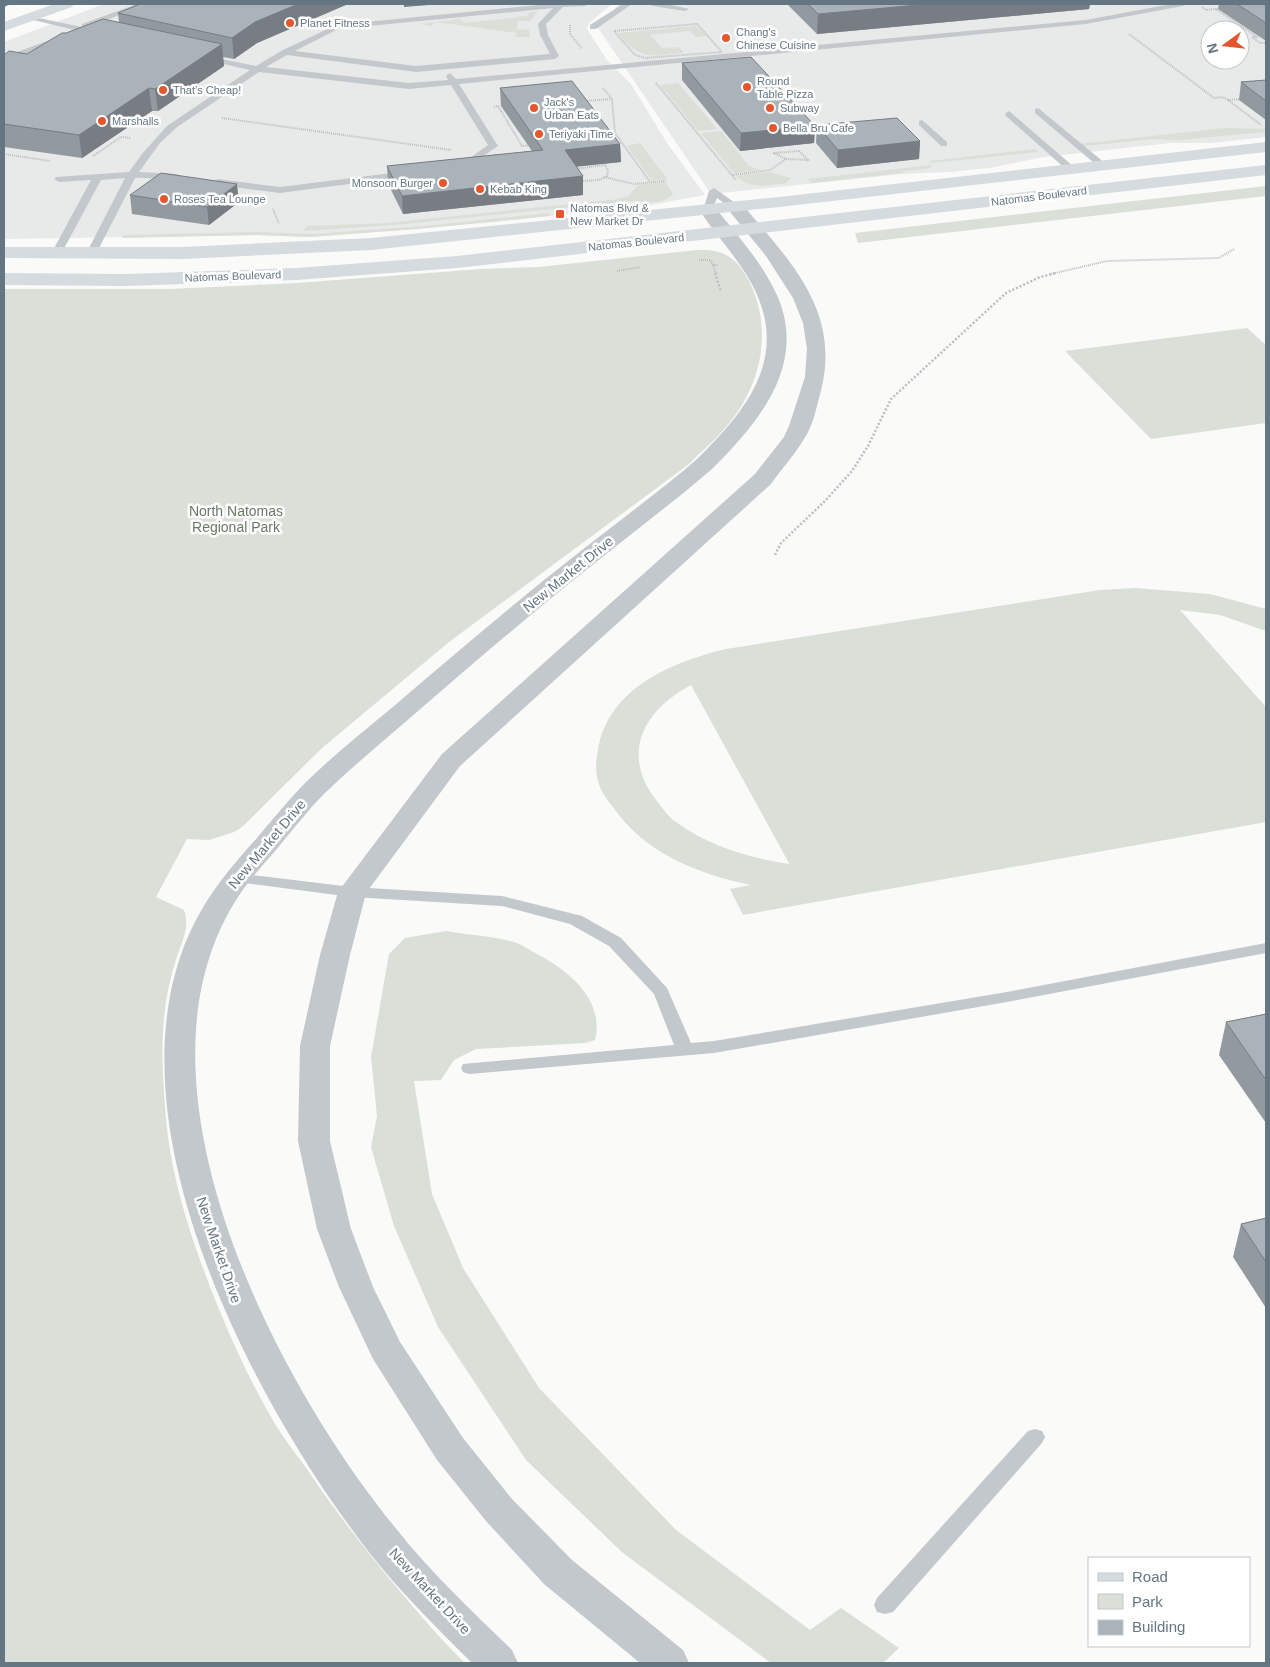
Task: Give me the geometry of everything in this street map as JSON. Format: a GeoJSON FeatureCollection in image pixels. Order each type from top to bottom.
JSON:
{"type":"FeatureCollection","features":[{"type":"Feature","properties":{"kind":"main road"},"geometry":{"type":"LineString","coordinates":[[4,28],[67,4]]}},
{"type":"Feature","properties":{"kind":"main road","name":"Natomas Boulevard"},"geometry":{"type":"LineString","coordinates":[[4,280],[126,280],[296,274],[457,262],[722,216],[1071,169],[1266,148]]}},
{"type":"Feature","properties":{"kind":"main road","name":"Natomas Boulevard"},"geometry":{"type":"LineString","coordinates":[[753,229],[1266,170]]}},
{"type":"Feature","properties":{"kind":"main road","name":"Natomas Boulevard"},"geometry":{"type":"LineString","coordinates":[[4,253],[90,254],[252,251],[371,244],[722,216]]}},
{"type":"Feature","properties":{"kind":"street"},"geometry":{"type":"LineString","coordinates":[[669,1663],[558,1572],[499,1510],[450,1448],[386,1348],[356,1287],[334,1229],[314,1141],[316,1046],[336,949],[352,892],[450,760],[763,479],[795,436],[814,390],[818,347],[812,317],[792,279],[753,229],[722,216]]}},
{"type":"Feature","properties":{"kind":"street","name":"New Market Drive"},"geometry":{"type":"LineString","coordinates":[[498,1663],[441,1605],[385,1543],[335,1475],[300,1424],[267,1366],[239,1309],[218,1254],[201,1200],[190,1148],[181,1091],[179,1035],[183,1000],[192,965],[205,932],[236,878],[314,789],[470,652],[698,469],[720,450],[748,418],[769,384],[777,350],[774,312],[760,280],[722,216]]}},
{"type":"Feature","properties":{"kind":"lane"},"geometry":{"type":"LineString","coordinates":[[4,60],[57,40],[76,29],[144,4]]}},
{"type":"Feature","properties":{"kind":"lane"},"geometry":{"type":"LineString","coordinates":[[90,254],[133,174],[151,148],[171,127],[257,69],[286,52],[336,27],[584,4]]}},
{"type":"Feature","properties":{"kind":"lane"},"geometry":{"type":"LineString","coordinates":[[593,27],[628,4]]}},
{"type":"Feature","properties":{"kind":"lane"},"geometry":{"type":"LineString","coordinates":[[653,4],[685,9]]}},
{"type":"Feature","properties":{"kind":"lane"},"geometry":{"type":"LineString","coordinates":[[196,55],[257,69],[409,86],[671,59],[1101,19],[1183,4]]}},
{"type":"Feature","properties":{"kind":"lane"},"geometry":{"type":"LineString","coordinates":[[286,52],[416,69],[555,56],[544,35],[542,24],[561,5]]}},
{"type":"Feature","properties":{"kind":"lane"},"geometry":{"type":"LineString","coordinates":[[29,18],[104,35]]}},
{"type":"Feature","properties":{"kind":"lane"},"geometry":{"type":"LineString","coordinates":[[442,67],[456,82],[494,146],[464,167],[455,168]]}},
{"type":"Feature","properties":{"kind":"lane"},"geometry":{"type":"LineString","coordinates":[[1038,111],[1103,166]]}},
{"type":"Feature","properties":{"kind":"lane"},"geometry":{"type":"LineString","coordinates":[[1009,114],[1071,169]]}},
{"type":"Feature","properties":{"kind":"lane"},"geometry":{"type":"LineString","coordinates":[[922,123],[944,144]]}},
{"type":"Feature","properties":{"kind":"lane"},"geometry":{"type":"LineString","coordinates":[[206,180],[280,190],[417,173]]}},
{"type":"Feature","properties":{"kind":"lane"},"geometry":{"type":"LineString","coordinates":[[59,179],[133,174],[187,178]]}},
{"type":"Feature","properties":{"kind":"lane"},"geometry":{"type":"LineString","coordinates":[[56,254],[98,176]]}},
{"type":"Feature","properties":{"kind":"lane"},"geometry":{"type":"LineString","coordinates":[[236,878],[352,892],[502,901],[576,920],[616,942],[661,992],[685,1050]]}},
{"type":"Feature","properties":{"kind":"lane"},"geometry":{"type":"LineString","coordinates":[[469,1068],[714,1047],[919,1013],[1266,948]]}},
{"type":"Feature","properties":{"kind":"lane"},"geometry":{"type":"LineString","coordinates":[[885,1605],[1035,1437]]}},
{"type":"Feature","properties":{"kind":"path"},"geometry":{"type":"LineString","coordinates":[[1226,8],[1216,9],[1257,37],[1252,37],[1260,43],[1266,43]]}},
{"type":"Feature","properties":{"kind":"path"},"geometry":{"type":"LineString","coordinates":[[1101,19],[1119,26],[1214,98],[1223,97],[1262,126],[1266,126]]}},
{"type":"Feature","properties":{"kind":"path"},"geometry":{"type":"LineString","coordinates":[[671,59],[680,70],[658,72],[650,76],[738,182]]}},
{"type":"Feature","properties":{"kind":"path"},"geometry":{"type":"LineString","coordinates":[[471,81],[489,107],[498,106],[522,146],[536,144]]}},
{"type":"Feature","properties":{"kind":"path"},"geometry":{"type":"LineString","coordinates":[[600,84],[612,99],[615,133],[620,143],[650,182]]}},
{"type":"Feature","properties":{"kind":"path"},"geometry":{"type":"LineString","coordinates":[[1228,100],[1247,98]]}},
{"type":"Feature","properties":{"kind":"path"},"geometry":{"type":"LineString","coordinates":[[582,102],[612,99]]}},
{"type":"Feature","properties":{"kind":"path"},"geometry":{"type":"LineString","coordinates":[[204,104],[211,105],[196,115],[481,155]]}},
{"type":"Feature","properties":{"kind":"path"},"geometry":{"type":"LineString","coordinates":[[615,143],[620,143]]}},
{"type":"Feature","properties":{"kind":"path"},"geometry":{"type":"LineString","coordinates":[[731,175],[770,170],[786,159],[808,160],[799,151],[774,153],[786,159]]}},
{"type":"Feature","properties":{"kind":"path"},"geometry":{"type":"LineString","coordinates":[[603,177],[607,176],[608,170],[605,165],[573,169],[582,182],[603,177],[634,184],[666,181]]}},
{"type":"Feature","properties":{"kind":"path"},"geometry":{"type":"LineString","coordinates":[[775,555],[781,543],[825,501],[852,471],[868,446],[890,399],[1006,294],[1040,277],[1080,266],[1106,261],[1220,258],[1234,249]]}},
{"type":"Feature","properties":{"kind":"path"},"geometry":{"type":"LineString","coordinates":[[691,260],[710,260],[721,292]]}},
{"type":"Feature","properties":{"kind":"path"},"geometry":{"type":"LineString","coordinates":[[713,265],[721,265]]}},
{"type":"Feature","properties":{"kind":"path"},"geometry":{"type":"LineString","coordinates":[[618,271],[643,267]]}},
{"type":"Feature","properties":{"kind":"shaded area"},"geometry":{"type":"Polygon","coordinates":[[[104,4],[612,4],[590,22],[587,29],[607,60],[631,84],[667,143],[705,195],[651,205],[495,222],[314,237],[257,235],[4,239],[4,42],[104,4]]]}},
{"type":"Feature","properties":{"kind":"shaded area"},"geometry":{"type":"Polygon","coordinates":[[[619,4],[1266,4],[1266,137],[1212,143],[1171,143],[1044,157],[989,168],[902,174],[711,194],[598,28],[619,4]]]}},
{"type":"Feature","properties":{"kind":"green space"},"geometry":{"type":"Polygon","coordinates":[[[538,11],[530,21],[518,21],[517,29],[529,30],[530,37],[514,37],[518,33],[436,22],[460,19],[464,23],[528,16],[527,13],[538,11]]]}},
{"type":"Feature","properties":{"kind":"green space"},"geometry":{"type":"Polygon","coordinates":[[[436,22],[431,26],[420,24],[436,22]]]}},
{"type":"Feature","properties":{"kind":"green space"},"geometry":{"type":"Polygon","coordinates":[[[696,26],[706,36],[696,37],[690,31],[650,35],[662,48],[679,47],[684,53],[663,55],[647,55],[640,52],[626,42],[618,33],[696,26]]]}},
{"type":"Feature","properties":{"kind":"green space"},"geometry":{"type":"Polygon","coordinates":[[[678,83],[717,129],[698,131],[660,85],[678,83]]]}},
{"type":"Feature","properties":{"kind":"green space"},"geometry":{"type":"Polygon","coordinates":[[[1225,128],[1266,129],[1266,132],[1179,140],[1153,139],[1083,146],[1079,144],[1225,128]]]}},
{"type":"Feature","properties":{"kind":"green space"},"geometry":{"type":"Polygon","coordinates":[[[721,131],[749,166],[761,170],[734,173],[701,133],[721,131]]]}},
{"type":"Feature","properties":{"kind":"green space"},"geometry":{"type":"Polygon","coordinates":[[[640,143],[667,179],[652,181],[627,146],[640,143]]]}},
{"type":"Feature","properties":{"kind":"green space"},"geometry":{"type":"Polygon","coordinates":[[[1035,149],[1039,152],[930,163],[930,161],[1035,149]]]}},
{"type":"Feature","properties":{"kind":"green space"},"geometry":{"type":"Polygon","coordinates":[[[932,165],[930,168],[902,173],[812,183],[808,179],[932,165]]]}},
{"type":"Feature","properties":{"kind":"green space"},"geometry":{"type":"Polygon","coordinates":[[[769,172],[791,178],[786,183],[760,186],[747,183],[736,176],[769,172]]]}},
{"type":"Feature","properties":{"kind":"green space"},"geometry":{"type":"Polygon","coordinates":[[[665,182],[673,194],[669,198],[660,201],[634,201],[393,225],[303,231],[307,226],[388,223],[619,199],[628,196],[638,185],[665,182]]]}},
{"type":"Feature","properties":{"kind":"green space"},"geometry":{"type":"Polygon","coordinates":[[[1266,186],[1266,196],[858,243],[855,233],[1266,186]]]}},
{"type":"Feature","properties":{"kind":"green space"},"geometry":{"type":"Polygon","coordinates":[[[549,213],[550,216],[418,229],[307,237],[257,235],[122,238],[123,235],[257,232],[312,234],[424,226],[549,213]]]}},
{"type":"Feature","properties":{"kind":"green space","name":"North Natomas Regional Park"},"geometry":{"type":"Polygon","coordinates":[[[697,250],[715,251],[734,260],[749,281],[756,297],[760,314],[761,349],[753,383],[746,399],[725,428],[689,464],[449,642],[322,748],[242,827],[234,832],[209,840],[187,839],[156,897],[184,910],[186,917],[186,930],[170,980],[164,1016],[162,1052],[165,1106],[167,1131],[176,1181],[190,1230],[216,1302],[251,1379],[283,1436],[373,1559],[443,1641],[465,1663],[4,1663],[4,289],[169,289],[297,283],[481,269],[539,267],[697,250]]]}},
{"type":"Feature","properties":{"kind":"green space"},"geometry":{"type":"Polygon","coordinates":[[[1247,328],[1266,345],[1266,423],[1151,439],[1065,351],[1247,328]]]}},
{"type":"Feature","properties":{"kind":"green space"},"geometry":{"type":"Polygon","coordinates":[[[1135,588],[1210,594],[1266,609],[1266,631],[1220,615],[1180,610],[1266,707],[1266,822],[743,915],[730,889],[751,885],[692,868],[656,849],[626,823],[606,798],[599,784],[596,761],[604,728],[615,710],[629,694],[664,670],[726,649],[1100,590],[1135,588]],[[691,685],[661,707],[650,720],[642,734],[639,750],[640,766],[645,783],[673,820],[702,838],[730,850],[759,858],[789,863],[691,685]]]}},
{"type":"Feature","properties":{"kind":"green space"},"geometry":{"type":"Polygon","coordinates":[[[446,931],[514,942],[547,960],[571,977],[581,987],[589,999],[597,1025],[595,1040],[585,1043],[476,1049],[454,1060],[441,1080],[414,1081],[432,1194],[463,1268],[539,1388],[676,1530],[810,1630],[841,1608],[899,1648],[883,1663],[771,1663],[623,1553],[526,1460],[438,1327],[394,1226],[371,1147],[377,1116],[371,1057],[389,954],[405,938],[446,931]]]}},
{"type":"Feature","properties":{"kind":"building"},"geometry":{"type":"Polygon","coordinates":[[[140,4],[298,4],[255,22],[232,38],[118,13],[140,4]]]}},
{"type":"Feature","properties":{"kind":"building"},"geometry":{"type":"Polygon","coordinates":[[[808,4],[929,4],[818,14],[808,4]]]}},
{"type":"Feature","properties":{"kind":"building"},"geometry":{"type":"Polygon","coordinates":[[[1237,4],[1266,4],[1266,23],[1237,4]]]}},
{"type":"Feature","properties":{"kind":"building"},"geometry":{"type":"Polygon","coordinates":[[[103,19],[222,44],[155,89],[149,88],[79,135],[4,124],[4,55],[9,51],[27,54],[62,33],[103,19]]]}},
{"type":"Feature","properties":{"kind":"building"},"geometry":{"type":"Polygon","coordinates":[[[751,57],[815,126],[741,133],[682,63],[751,57]]]}},
{"type":"Feature","properties":{"kind":"building"},"geometry":{"type":"Polygon","coordinates":[[[1266,80],[1266,101],[1241,82],[1266,80]]]}},
{"type":"Feature","properties":{"kind":"building"},"geometry":{"type":"Polygon","coordinates":[[[572,81],[620,144],[565,150],[583,176],[402,196],[387,166],[543,150],[500,88],[572,81]]]}},
{"type":"Feature","properties":{"kind":"building"},"geometry":{"type":"Polygon","coordinates":[[[897,118],[920,141],[838,150],[817,125],[897,118]]]}},
{"type":"Feature","properties":{"kind":"building"},"geometry":{"type":"Polygon","coordinates":[[[161,173],[237,184],[207,207],[130,195],[161,173]]]}},
{"type":"Feature","properties":{"kind":"building"},"geometry":{"type":"Polygon","coordinates":[[[1266,1014],[1266,1080],[1226,1022],[1266,1014]]]}},
{"type":"Feature","properties":{"kind":"building"},"geometry":{"type":"Polygon","coordinates":[[[1266,1218],[1266,1262],[1241,1224],[1266,1218]]]}},
{"type":"Feature","properties":{"kind":"place","name":"Planet Fitness"},"geometry":{"type":"Point","coordinates":[290,23]}},
{"type":"Feature","properties":{"kind":"place","name":"Chang's Chinese Cuisine"},"geometry":{"type":"Point","coordinates":[726,38]}},
{"type":"Feature","properties":{"kind":"place","name":"Round Table Pizza"},"geometry":{"type":"Point","coordinates":[747,87]}},
{"type":"Feature","properties":{"kind":"place","name":"That’s Cheap!"},"geometry":{"type":"Point","coordinates":[163,90]}},
{"type":"Feature","properties":{"kind":"place","name":"Jack's Urban Eats"},"geometry":{"type":"Point","coordinates":[534,108]}},
{"type":"Feature","properties":{"kind":"place","name":"Subway"},"geometry":{"type":"Point","coordinates":[770,108]}},
{"type":"Feature","properties":{"kind":"place","name":"Marshalls"},"geometry":{"type":"Point","coordinates":[102,121]}},
{"type":"Feature","properties":{"kind":"place","name":"Bella Bru Cafe"},"geometry":{"type":"Point","coordinates":[773,128]}},
{"type":"Feature","properties":{"kind":"place","name":"Teriyaki Time"},"geometry":{"type":"Point","coordinates":[539,134]}},
{"type":"Feature","properties":{"kind":"place","name":"Monsoon Burger"},"geometry":{"type":"Point","coordinates":[443,183]}},
{"type":"Feature","properties":{"kind":"place","name":"Kebab King"},"geometry":{"type":"Point","coordinates":[480,189]}},
{"type":"Feature","properties":{"kind":"place","name":"Roses Tea Lounge"},"geometry":{"type":"Point","coordinates":[164,199]}},
{"type":"Feature","properties":{"kind":"place","name":"Natomas Blvd & New Market Dr"},"geometry":{"type":"Point","coordinates":[560,214]}}]}
